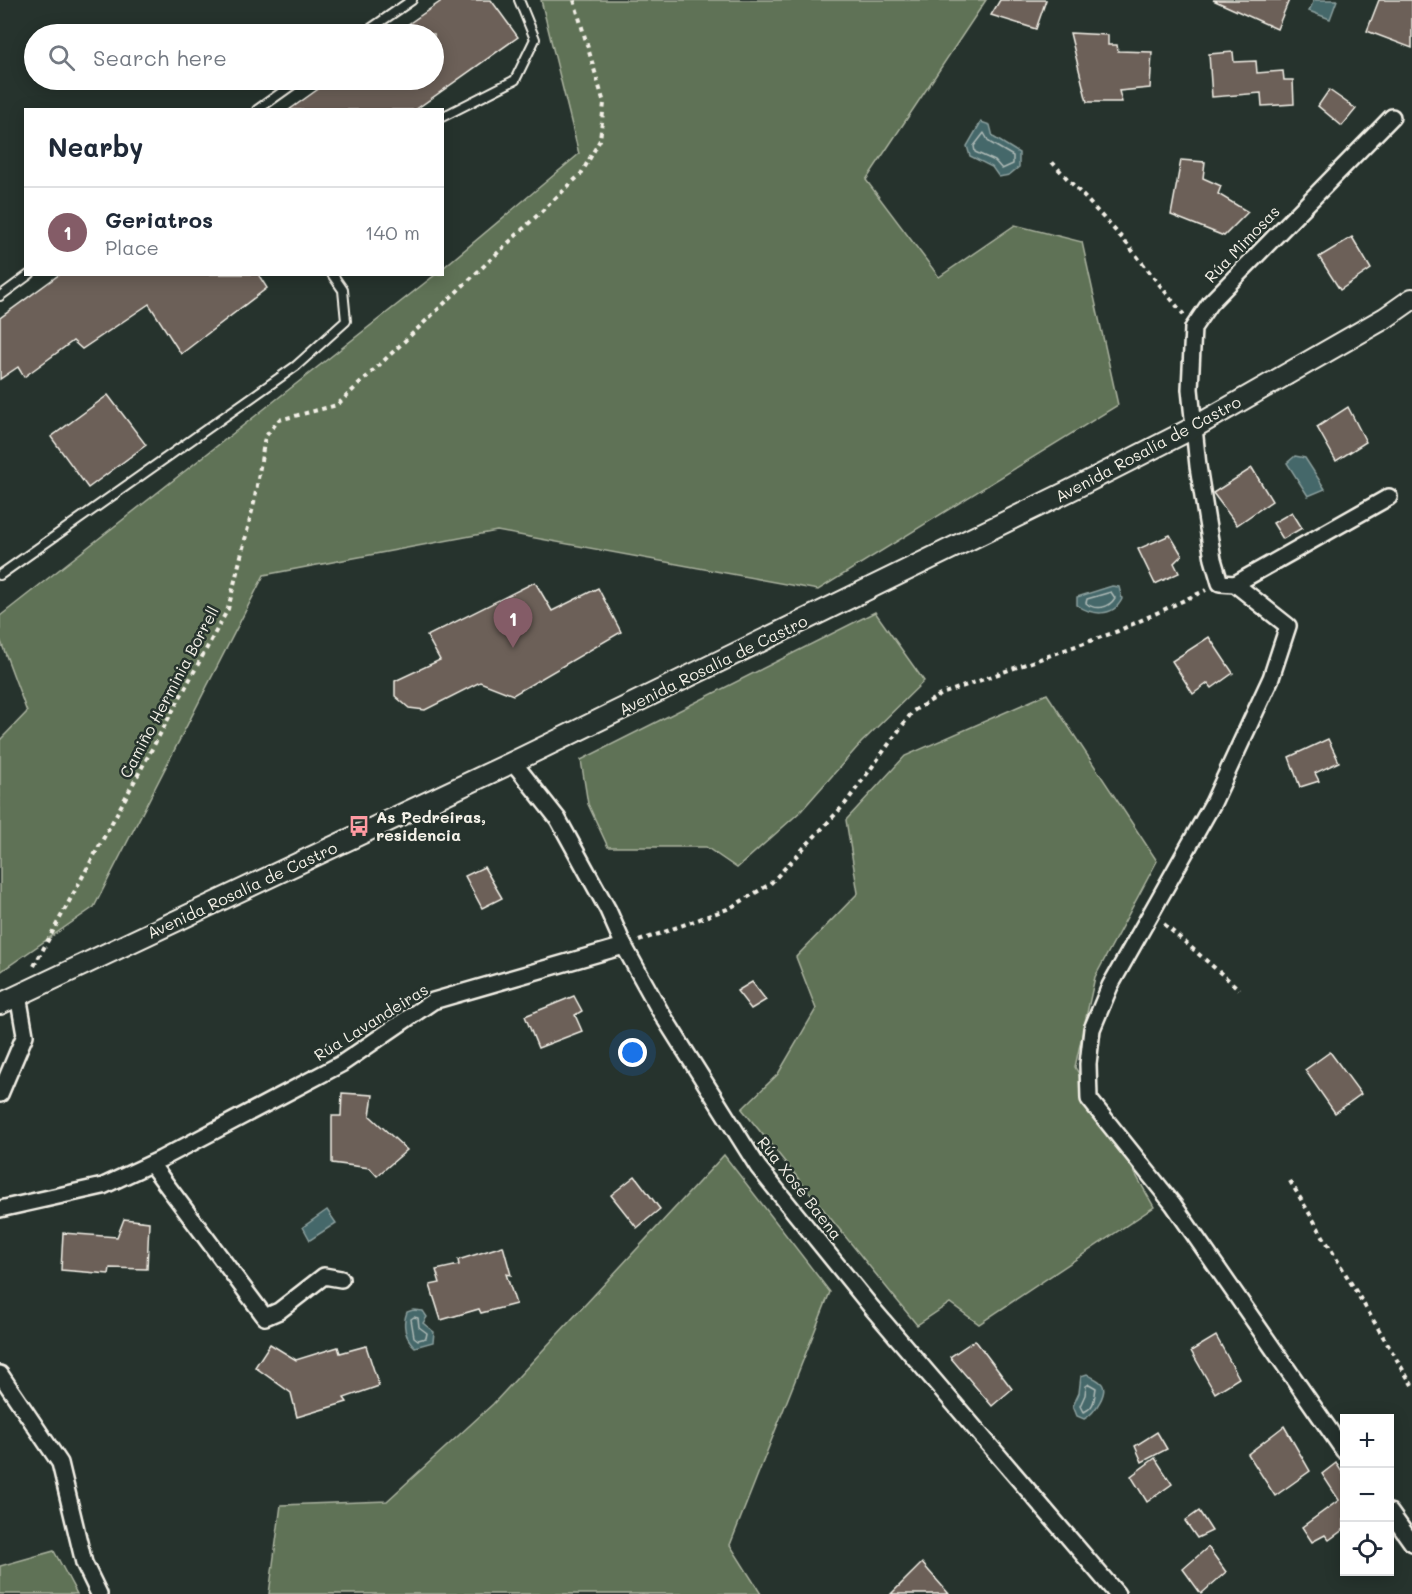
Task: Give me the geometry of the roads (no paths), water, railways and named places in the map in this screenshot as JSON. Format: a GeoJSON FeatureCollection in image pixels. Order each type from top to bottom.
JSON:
{"type":"FeatureCollection","features":[{"type":"Feature","properties":{"kind":"street","name":"Rúa Mimosas"},"geometry":{"type":"LineString","coordinates":[[1193,428],[1190,389],[1193,328],[1210,303],[1392,117]]}},
{"type":"Feature","properties":{"kind":"street","name":"Avenida Rosalía de Castro"},"geometry":{"type":"LineString","coordinates":[[9,1000],[513,762],[1193,428],[1385,318],[1412,299]]}},
{"type":"Feature","properties":{"kind":"street"},"geometry":{"type":"LineString","coordinates":[[1193,428],[1213,559],[1228,584],[1288,626],[1271,678],[1213,803],[1110,986],[1092,1029],[1088,1064],[1089,1099],[1173,1204],[1340,1445]]}},
{"type":"Feature","properties":{"kind":"street"},"geometry":{"type":"LineString","coordinates":[[1228,584],[1389,497]]}},
{"type":"Feature","properties":{"kind":"street","name":"Rúa Xosé Baena"},"geometry":{"type":"LineString","coordinates":[[513,762],[558,819],[660,1011],[758,1167],[873,1308],[1117,1594]]}},
{"type":"Feature","properties":{"kind":"street","name":"Rúa Lavandeiras"},"geometry":{"type":"LineString","coordinates":[[0,1209],[104,1186],[151,1164],[341,1064],[434,1001],[624,946]]}},
{"type":"Feature","properties":{"kind":"street"},"geometry":{"type":"LineString","coordinates":[[0,1094],[25,1035],[9,1000]]}},
{"type":"Feature","properties":{"kind":"street"},"geometry":{"type":"LineString","coordinates":[[151,1164],[265,1317],[279,1311],[324,1276],[341,1279]]}},
{"type":"Feature","properties":{"kind":"street"},"geometry":{"type":"LineString","coordinates":[[0,1374],[60,1463],[84,1563],[99,1594]]}},
{"type":"Feature","properties":{"kind":"street"},"geometry":{"type":"LineString","coordinates":[[1394,1519],[1412,1543]]}},
{"type":"Feature","properties":{"kind":"lane"},"geometry":{"type":"LineString","coordinates":[[377,24],[412,0]]}},
{"type":"Feature","properties":{"kind":"lane"},"geometry":{"type":"LineString","coordinates":[[444,116],[515,80],[535,39],[519,0]]}},
{"type":"Feature","properties":{"kind":"lane"},"geometry":{"type":"LineString","coordinates":[[260,108],[285,90]]}},
{"type":"Feature","properties":{"kind":"lane"},"geometry":{"type":"LineString","coordinates":[[0,296],[27,276]]}},
{"type":"Feature","properties":{"kind":"lane"},"geometry":{"type":"LineString","coordinates":[[0,575],[296,366],[346,321],[343,290],[333,276]]}},
{"type":"Feature","properties":{"kind":"water"},"geometry":{"type":"Polygon","coordinates":[[[1314,0],[1337,0],[1330,19],[1309,11],[1314,0]]]}},
{"type":"Feature","properties":{"kind":"water"},"geometry":{"type":"Polygon","coordinates":[[[981,122],[990,125],[993,137],[1019,153],[1019,167],[1009,175],[999,177],[992,167],[970,156],[967,146],[981,122]]]}},
{"type":"Feature","properties":{"kind":"water"},"geometry":{"type":"Polygon","coordinates":[[[1295,456],[1305,458],[1325,489],[1308,496],[1287,463],[1295,456]]]}},
{"type":"Feature","properties":{"kind":"water"},"geometry":{"type":"Polygon","coordinates":[[[1112,586],[1119,587],[1122,599],[1113,609],[1095,613],[1077,605],[1077,597],[1112,586]]]}},
{"type":"Feature","properties":{"kind":"water"},"geometry":{"type":"Polygon","coordinates":[[[327,1210],[336,1223],[310,1240],[303,1227],[327,1210]]]}},
{"type":"Feature","properties":{"kind":"water"},"geometry":{"type":"Polygon","coordinates":[[[423,1311],[427,1317],[423,1323],[434,1332],[433,1342],[415,1347],[409,1340],[405,1331],[405,1322],[407,1312],[423,1311]]]}},
{"type":"Feature","properties":{"kind":"water"},"geometry":{"type":"Polygon","coordinates":[[[1087,1374],[1100,1382],[1104,1390],[1100,1402],[1084,1419],[1077,1416],[1073,1406],[1079,1393],[1081,1376],[1087,1374]]]}},
{"type":"Feature","properties":{"kind":"place","name":"Geriatros"},"geometry":{"type":"Point","coordinates":[513,648]}},
{"type":"Feature","properties":{"kind":"place","name":"As Pedreiras, residencia"},"geometry":{"type":"Point","coordinates":[359,826]}}]}
